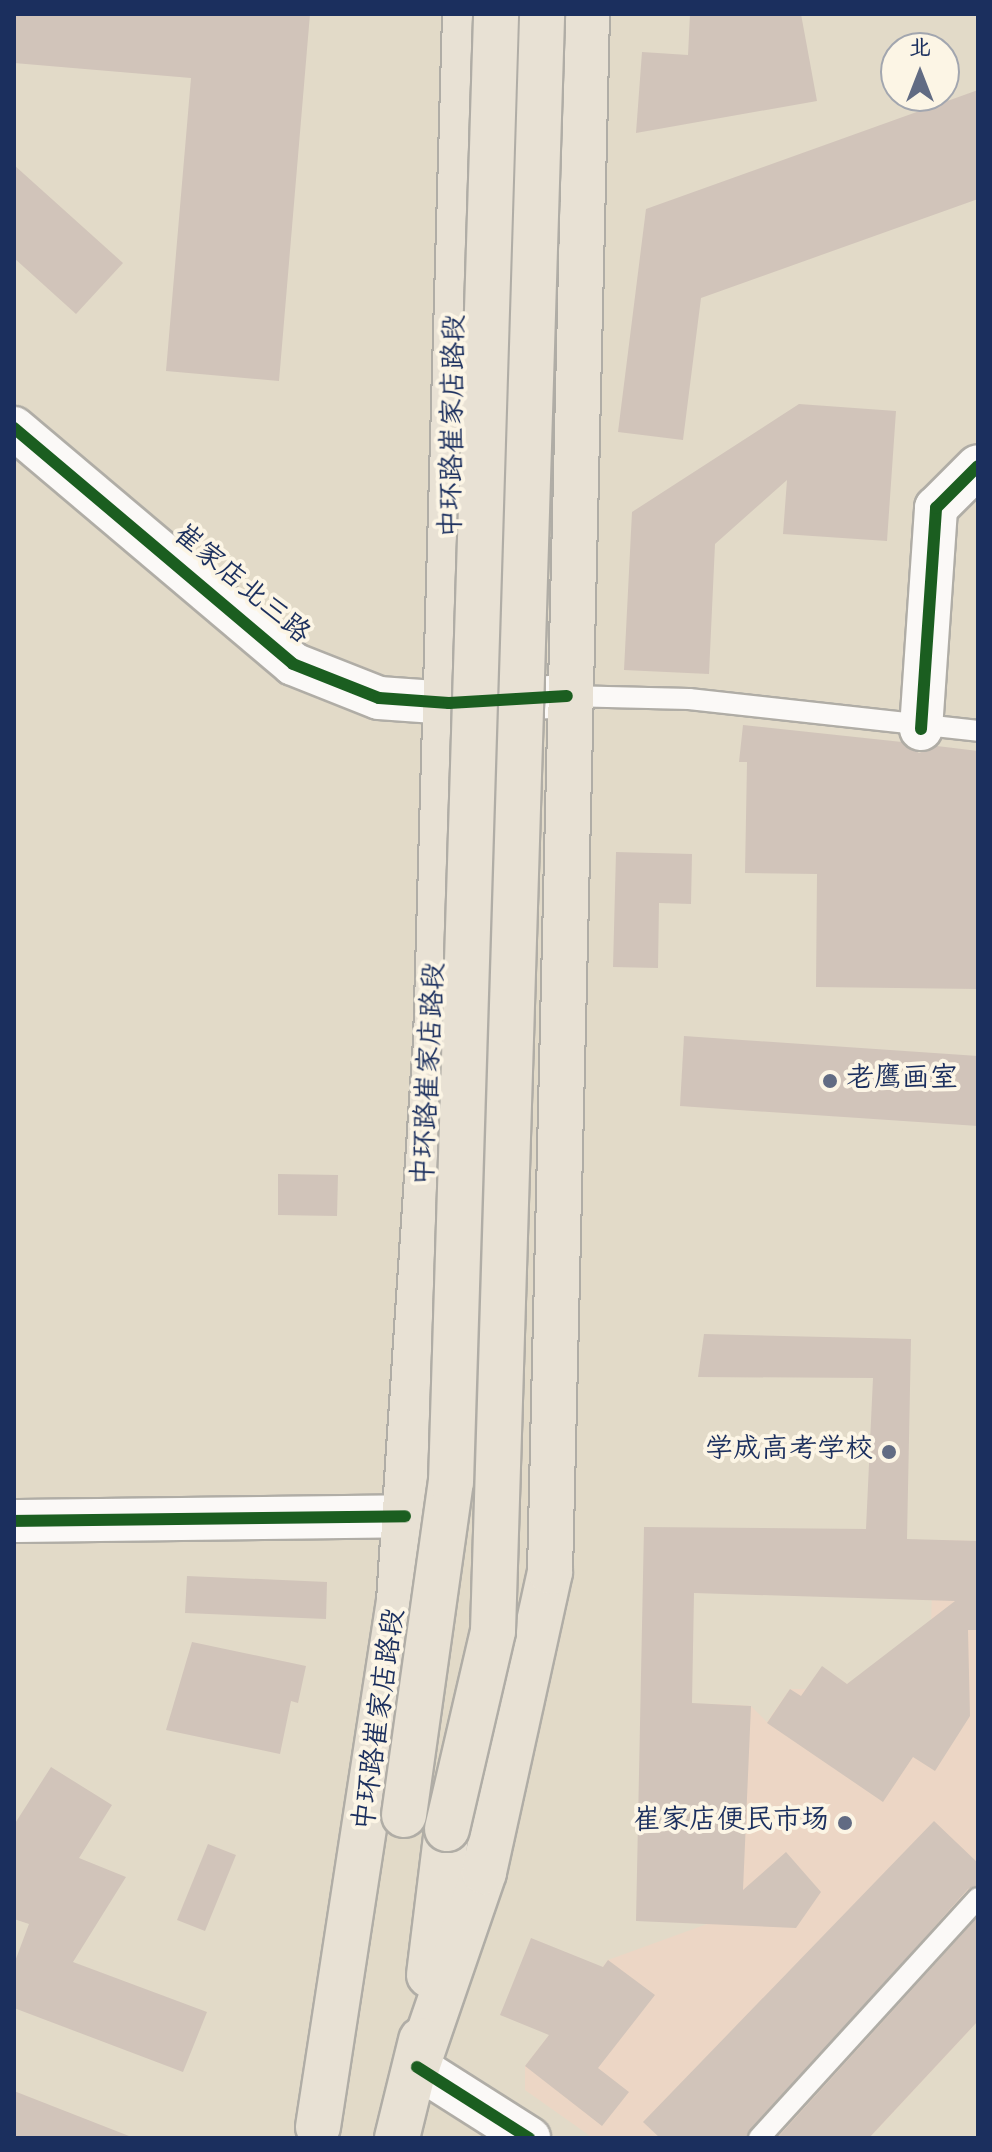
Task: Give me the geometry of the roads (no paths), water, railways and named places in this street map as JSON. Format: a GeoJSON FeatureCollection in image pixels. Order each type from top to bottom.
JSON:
{"type":"FeatureCollection","features":[{"type":"Feature","properties":{"kind":"main road","name":"中环路崔家店路段"},"geometry":{"type":"LineString","coordinates":[[316,2133],[369,1820],[399,1601],[405,1516],[436,1041],[449,703],[465,14]]}},
{"type":"Feature","properties":{"kind":"main road","name":"中环路崔家店路段"},"geometry":{"type":"LineString","coordinates":[[316,2133],[404,1815],[451,1482],[496,14]]}},
{"type":"Feature","properties":{"kind":"main road"},"geometry":{"type":"LineString","coordinates":[[417,2067],[447,1829],[493,1631],[542,14]]}},
{"type":"Feature","properties":{"kind":"main road"},"geometry":{"type":"LineString","coordinates":[[397,2138],[417,2067],[484,1872],[550,1572],[567,696],[587,14]]}},
{"type":"Feature","properties":{"kind":"street","name":"崔家店北三路"},"geometry":{"type":"LineString","coordinates":[[14,428],[293,664],[379,698],[449,703],[567,696]]}},
{"type":"Feature","properties":{"kind":"street"},"geometry":{"type":"LineString","coordinates":[[921,729],[936,508],[978,466]]}},
{"type":"Feature","properties":{"kind":"street"},"geometry":{"type":"LineString","coordinates":[[14,1521],[405,1516]]}},
{"type":"Feature","properties":{"kind":"street"},"geometry":{"type":"LineString","coordinates":[[417,2067],[529,2138]]}},
{"type":"Feature","properties":{"kind":"lane"},"geometry":{"type":"LineString","coordinates":[[567,696],[689,699],[921,729],[978,731]]}},
{"type":"Feature","properties":{"kind":"lane"},"geometry":{"type":"LineString","coordinates":[[759,2138],[978,1898]]}},
{"type":"Feature","properties":{"kind":"place","name":"老鹰画室"},"geometry":{"type":"Point","coordinates":[830,1081]}},
{"type":"Feature","properties":{"kind":"place","name":"学成高考学校"},"geometry":{"type":"Point","coordinates":[889,1452]}},
{"type":"Feature","properties":{"kind":"place","name":"崔家店便民市场"},"geometry":{"type":"Point","coordinates":[845,1823]}}]}
